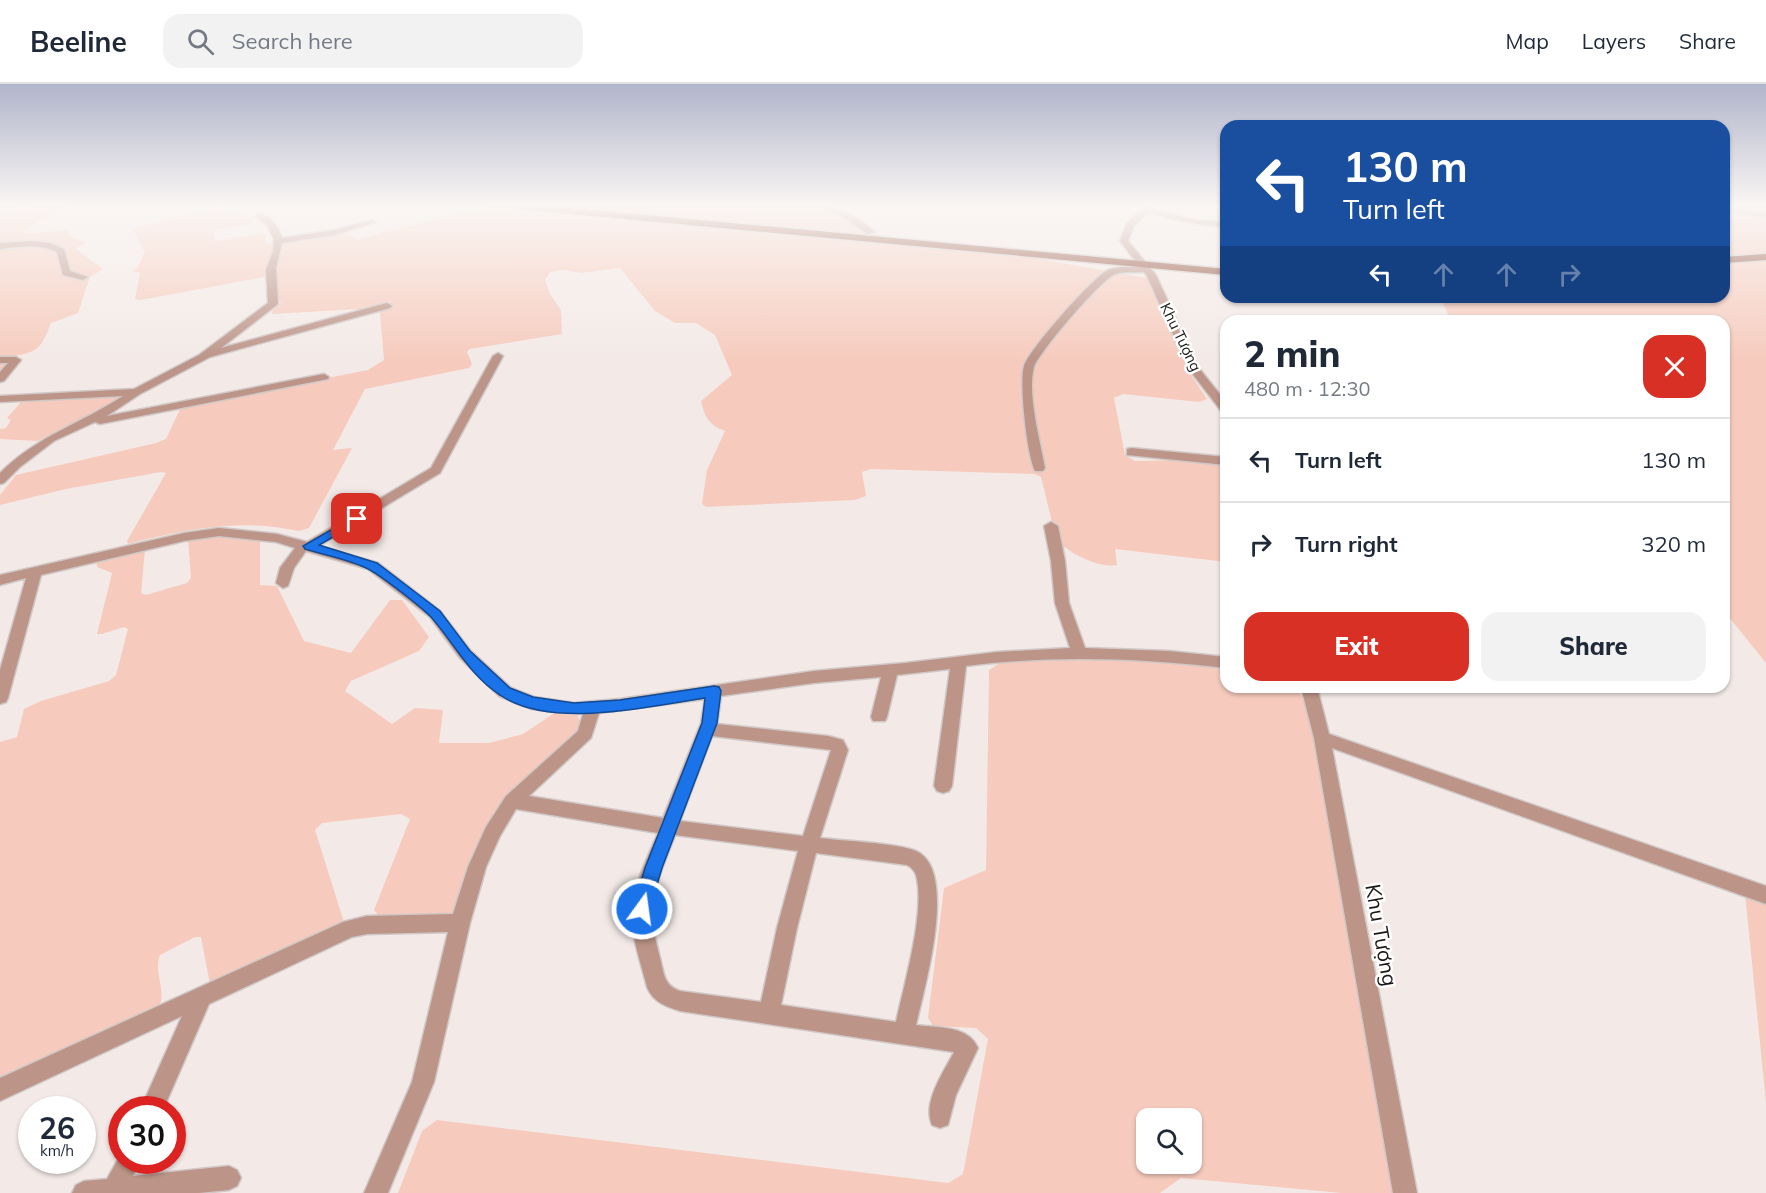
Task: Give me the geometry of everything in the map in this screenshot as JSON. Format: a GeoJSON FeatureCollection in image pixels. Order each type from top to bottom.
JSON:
{"type":"FeatureCollection","features":[{"type":"Feature","properties":{"kind":"main road"},"geometry":{"type":"LineString","coordinates":[[1058,258],[1144,266],[1220,270]]}},
{"type":"Feature","properties":{"kind":"main road"},"geometry":{"type":"LineString","coordinates":[[1063,258],[1144,266]]}},
{"type":"Feature","properties":{"kind":"street"},"geometry":{"type":"LineString","coordinates":[[63,258],[66,273],[83,277]]}},
{"type":"Feature","properties":{"kind":"street"},"geometry":{"type":"LineString","coordinates":[[0,480],[16,464],[50,439],[111,410],[136,392],[206,355],[273,304],[275,297],[270,268],[276,258]]}},
{"type":"Feature","properties":{"kind":"street","name":"Khu Tượng"},"geometry":{"type":"LineString","coordinates":[[1137,258],[1144,266],[1193,368],[1220,402]]}},
{"type":"Feature","properties":{"kind":"street"},"geometry":{"type":"LineString","coordinates":[[1039,468],[1027,381],[1029,363],[1078,303],[1105,276],[1113,272],[1144,266]]}},
{"type":"Feature","properties":{"kind":"street"},"geometry":{"type":"LineString","coordinates":[[206,355],[387,306]]}},
{"type":"Feature","properties":{"kind":"street"},"geometry":{"type":"LineString","coordinates":[[284,583],[285,570],[307,545],[436,470],[498,356]]}},
{"type":"Feature","properties":{"kind":"street"},"geometry":{"type":"LineString","coordinates":[[0,360],[16,360],[0,379]]}},
{"type":"Feature","properties":{"kind":"street"},"geometry":{"type":"LineString","coordinates":[[77,425],[324,377]]}},
{"type":"Feature","properties":{"kind":"street"},"geometry":{"type":"LineString","coordinates":[[0,399],[136,392]]}},
{"type":"Feature","properties":{"kind":"street"},"geometry":{"type":"LineString","coordinates":[[1131,452],[1220,459]]}},
{"type":"Feature","properties":{"kind":"street"},"geometry":{"type":"LineString","coordinates":[[1051,526],[1058,561],[1062,603],[1079,653]]}},
{"type":"Feature","properties":{"kind":"street"},"geometry":{"type":"LineString","coordinates":[[0,580],[131,548],[219,532],[277,538],[373,566],[435,614],[465,654],[505,692],[532,702],[574,709],[814,677],[997,657],[1079,653],[1169,656],[1220,662]]}},
{"type":"Feature","properties":{"kind":"street"},"geometry":{"type":"LineString","coordinates":[[0,698],[35,571]]}},
{"type":"Feature","properties":{"kind":"street"},"geometry":{"type":"LineString","coordinates":[[943,786],[959,662]]}},
{"type":"Feature","properties":{"kind":"street"},"geometry":{"type":"LineString","coordinates":[[879,717],[890,670]]}},
{"type":"Feature","properties":{"kind":"street"},"geometry":{"type":"LineString","coordinates":[[714,691],[707,729],[646,888],[642,909],[644,933],[657,987],[667,997],[680,1001],[962,1042],[967,1048],[945,1093],[940,1117]]}},
{"type":"Feature","properties":{"kind":"street","name":"Khu Tượng"},"geometry":{"type":"LineString","coordinates":[[1311,693],[1322,738],[1405,1193]]}},
{"type":"Feature","properties":{"kind":"street"},"geometry":{"type":"LineString","coordinates":[[376,1193],[398,1146],[423,1082],[460,923],[477,867],[492,832],[512,801],[585,734],[593,707]]}},
{"type":"Feature","properties":{"kind":"street"},"geometry":{"type":"LineString","coordinates":[[707,729],[837,745],[840,750],[809,844],[787,928],[770,1015]]}},
{"type":"Feature","properties":{"kind":"street"},"geometry":{"type":"LineString","coordinates":[[1322,738],[1766,895]]}},
{"type":"Feature","properties":{"kind":"street"},"geometry":{"type":"LineString","coordinates":[[512,801],[669,827],[910,857],[920,863],[925,873],[928,893],[904,1032]]}},
{"type":"Feature","properties":{"kind":"street"},"geometry":{"type":"LineString","coordinates":[[0,1090],[350,928],[367,925],[460,923]]}},
{"type":"Feature","properties":{"kind":"street"},"geometry":{"type":"LineString","coordinates":[[157,1096],[201,998]]}},
{"type":"Feature","properties":{"kind":"street"},"geometry":{"type":"LineString","coordinates":[[115,1189],[122,1174]]}},
{"type":"Feature","properties":{"kind":"street"},"geometry":{"type":"LineString","coordinates":[[84,1193],[229,1178],[222,1193]]}},
{"type":"Feature","properties":{"kind":"shaded area"},"geometry":{"type":"Polygon","coordinates":[[[0,258],[88,258],[103,269],[90,277],[78,313],[51,323],[45,338],[38,347],[29,353],[13,356],[0,371],[0,258]]]}},
{"type":"Feature","properties":{"kind":"shaded area"},"geometry":{"type":"Polygon","coordinates":[[[142,258],[1031,258],[1147,278],[1187,369],[1207,399],[1199,402],[1123,394],[1114,398],[1125,455],[1135,461],[1182,460],[1220,464],[1220,561],[1115,549],[1117,565],[1101,564],[1085,559],[1065,547],[1058,546],[1041,477],[1035,474],[871,469],[862,472],[866,496],[855,500],[706,507],[702,504],[707,470],[725,431],[708,420],[701,401],[732,375],[715,335],[696,323],[675,323],[655,311],[620,268],[581,273],[563,270],[550,272],[545,280],[550,294],[561,310],[562,334],[470,349],[467,352],[472,364],[469,368],[365,389],[333,450],[352,448],[309,528],[299,531],[277,527],[234,525],[192,530],[128,544],[127,541],[166,473],[161,472],[66,489],[0,505],[0,495],[16,475],[166,439],[181,407],[368,370],[384,360],[380,313],[360,309],[272,314],[273,309],[281,303],[277,298],[274,275],[141,300],[135,299],[140,273],[133,271],[142,258]]]}},
{"type":"Feature","properties":{"kind":"shaded area"},"geometry":{"type":"Polygon","coordinates":[[[1730,258],[1766,258],[1766,663],[1730,618],[1730,315],[1448,315],[1443,303],[1730,303],[1730,258]]]}},
{"type":"Feature","properties":{"kind":"shaded area"},"geometry":{"type":"Polygon","coordinates":[[[123,396],[122,400],[37,441],[0,439],[0,429],[6,428],[11,420],[7,418],[21,402],[123,396]]]}},
{"type":"Feature","properties":{"kind":"shaded area"},"geometry":{"type":"Polygon","coordinates":[[[210,535],[260,539],[260,585],[277,586],[304,641],[351,653],[390,600],[402,600],[429,637],[419,651],[351,681],[345,691],[392,724],[415,708],[443,710],[439,743],[489,743],[523,734],[559,710],[576,712],[581,723],[570,742],[505,800],[482,834],[457,906],[449,916],[378,915],[374,910],[410,819],[401,814],[322,823],[315,830],[343,919],[338,927],[210,984],[201,937],[195,937],[160,955],[158,968],[162,994],[159,1007],[0,1085],[0,742],[17,737],[24,709],[41,701],[109,681],[116,675],[128,629],[124,627],[97,634],[112,573],[97,567],[97,561],[145,549],[141,593],[146,595],[187,583],[191,578],[188,540],[210,535]]]}},
{"type":"Feature","properties":{"kind":"shaded area"},"geometry":{"type":"Polygon","coordinates":[[[1078,657],[1220,666],[1220,693],[1299,693],[1311,720],[1318,750],[1393,1193],[1341,1193],[1181,1178],[1160,1193],[398,1193],[422,1131],[437,1120],[948,1183],[963,1174],[988,1039],[976,1028],[933,1026],[928,1018],[944,888],[986,870],[989,670],[1003,661],[1078,657]]]}},
{"type":"Feature","properties":{"kind":"shaded area"},"geometry":{"type":"Polygon","coordinates":[[[1745,893],[1766,900],[1766,1103],[1745,893]]]}},
{"type":"Feature","properties":{"kind":"route"},"geometry":{"type":"LineString","coordinates":[[357,519],[309,546],[373,566],[435,614],[465,654],[505,692],[532,702],[574,709],[620,705],[714,691],[709,723],[653,868],[642,909]]}}]}
